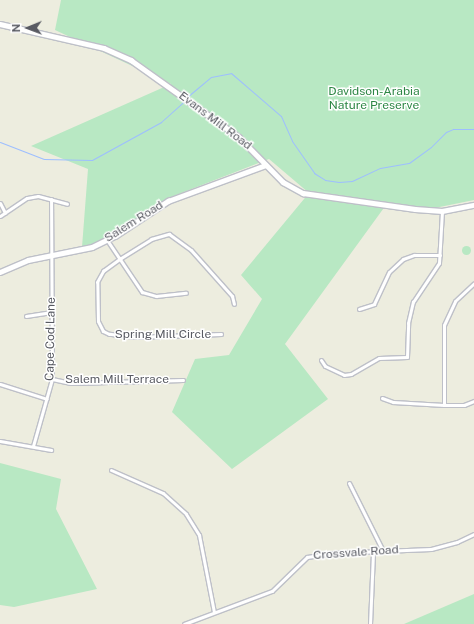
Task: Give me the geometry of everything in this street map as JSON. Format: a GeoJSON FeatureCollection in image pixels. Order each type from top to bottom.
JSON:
{"type":"FeatureCollection","features":[{"type":"Feature","properties":{"kind":"street","name":"Evans Mill Road"},"geometry":{"type":"LineString","coordinates":[[0,24],[51,34],[118,53],[239,137],[266,165],[296,190],[316,197],[442,211],[474,205]]}},
{"type":"Feature","properties":{"kind":"street","name":"Salem Road"},"geometry":{"type":"LineString","coordinates":[[0,272],[28,260],[51,254],[74,251],[107,240],[168,201],[266,165]]}},
{"type":"Feature","properties":{"kind":"street"},"geometry":{"type":"LineString","coordinates":[[0,216],[27,198],[38,196],[67,204]]}},
{"type":"Feature","properties":{"kind":"street","name":"Cape Cod Lane"},"geometry":{"type":"LineString","coordinates":[[34,446],[52,379],[51,199]]}},
{"type":"Feature","properties":{"kind":"street"},"geometry":{"type":"LineString","coordinates":[[0,202],[5,213]]}},
{"type":"Feature","properties":{"kind":"street"},"geometry":{"type":"LineString","coordinates":[[321,360],[325,366],[344,375],[351,374],[379,358],[408,357],[408,323],[413,302],[439,262],[442,211]]}},
{"type":"Feature","properties":{"kind":"street","name":"Spring Mill Circle"},"geometry":{"type":"LineString","coordinates":[[221,334],[135,337],[116,336],[102,331],[98,321],[97,282],[104,271],[121,258],[151,239],[168,234],[174,235],[191,250],[232,296],[234,304]]}},
{"type":"Feature","properties":{"kind":"street"},"geometry":{"type":"LineString","coordinates":[[107,240],[121,258],[142,292],[156,296],[186,293]]}},
{"type":"Feature","properties":{"kind":"street"},"geometry":{"type":"LineString","coordinates":[[359,310],[374,304],[388,272],[403,259],[414,255],[440,255]]}},
{"type":"Feature","properties":{"kind":"street"},"geometry":{"type":"LineString","coordinates":[[444,405],[444,325],[455,301],[474,283]]}},
{"type":"Feature","properties":{"kind":"street"},"geometry":{"type":"LineString","coordinates":[[26,316],[52,312]]}},
{"type":"Feature","properties":{"kind":"street","name":"Salem Mill Terrace"},"geometry":{"type":"LineString","coordinates":[[52,379],[71,382],[183,380]]}},
{"type":"Feature","properties":{"kind":"street"},"geometry":{"type":"LineString","coordinates":[[0,384],[47,399]]}},
{"type":"Feature","properties":{"kind":"street"},"geometry":{"type":"LineString","coordinates":[[382,398],[393,402],[444,405],[464,405],[474,401]]}},
{"type":"Feature","properties":{"kind":"street"},"geometry":{"type":"LineString","coordinates":[[0,440],[51,450]]}},
{"type":"Feature","properties":{"kind":"street"},"geometry":{"type":"LineString","coordinates":[[112,470],[162,493],[186,514],[199,535],[214,612]]}},
{"type":"Feature","properties":{"kind":"street"},"geometry":{"type":"LineString","coordinates":[[349,483],[383,551]]}},
{"type":"Feature","properties":{"kind":"street","name":"Crossvale Road"},"geometry":{"type":"LineString","coordinates":[[184,624],[272,591],[307,557],[333,553],[435,548],[474,534]]}},
{"type":"Feature","properties":{"kind":"street"},"geometry":{"type":"LineString","coordinates":[[370,624],[372,552]]}},
{"type":"Feature","properties":{"kind":"green space","name":"Davidson-Arabia Nature Preserve"},"geometry":{"type":"Polygon","coordinates":[[[61,0],[474,0],[474,200],[420,211],[386,205],[285,344],[328,399],[232,469],[172,412],[195,359],[229,355],[262,299],[241,275],[309,193],[269,159],[171,197],[103,242],[82,247],[88,169],[31,146],[171,84],[55,30],[61,0]]]}},
{"type":"Feature","properties":{"kind":"green space"},"geometry":{"type":"Polygon","coordinates":[[[466,245],[471,250],[466,255],[461,250],[466,245]]]}},
{"type":"Feature","properties":{"kind":"green space"},"geometry":{"type":"Polygon","coordinates":[[[0,463],[61,479],[56,509],[97,589],[14,607],[0,605],[0,463]]]}},
{"type":"Feature","properties":{"kind":"green space"},"geometry":{"type":"Polygon","coordinates":[[[474,594],[474,624],[404,624],[474,594]]]}},
{"type":"Feature","properties":{"kind":"waterway"},"geometry":{"type":"LineString","coordinates":[[187,97],[211,77],[231,73],[281,116],[292,141],[314,173],[325,180],[339,182],[352,181],[380,168],[409,163],[431,147],[446,132],[453,129],[474,129]]}},
{"type":"Feature","properties":{"kind":"waterway"},"geometry":{"type":"LineString","coordinates":[[0,142],[44,159],[92,160],[161,122],[184,101]]}}]}
